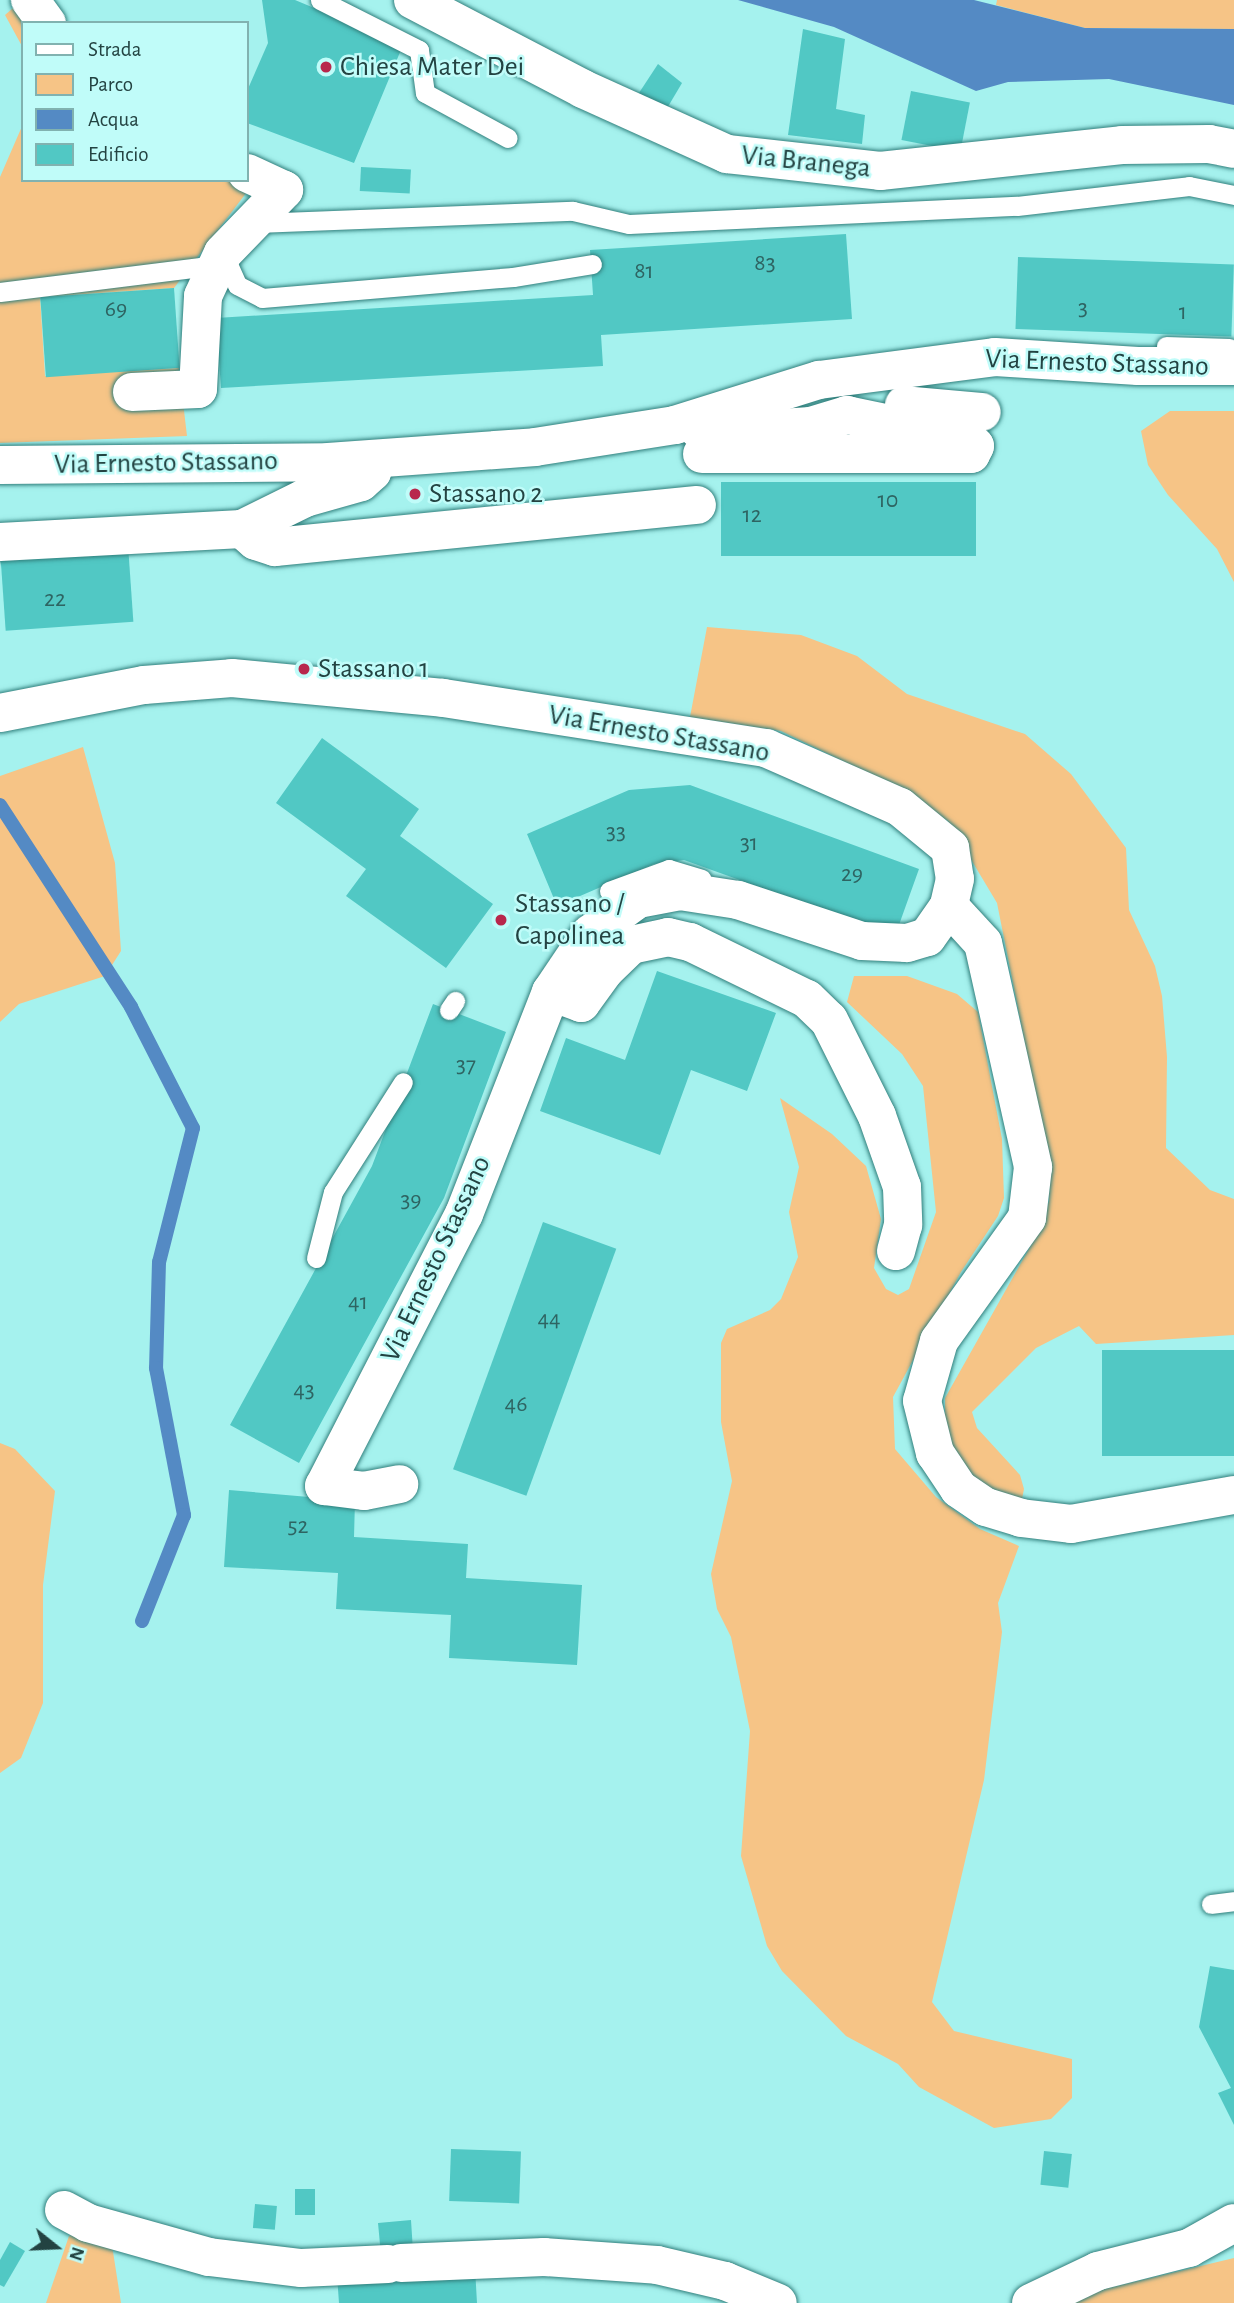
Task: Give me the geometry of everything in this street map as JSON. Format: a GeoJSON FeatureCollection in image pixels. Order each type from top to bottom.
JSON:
{"type":"FeatureCollection","features":[{"type":"Feature","properties":{"kind":"street"},"geometry":{"type":"LineString","coordinates":[[30,0],[46,21]]}},
{"type":"Feature","properties":{"kind":"street","name":"Via Branega"},"geometry":{"type":"LineString","coordinates":[[412,0],[583,89],[727,154],[880,171],[1122,145],[1209,144],[1234,149]]}},
{"type":"Feature","properties":{"kind":"street"},"geometry":{"type":"LineString","coordinates":[[132,392],[198,389],[203,296],[223,253],[248,223],[284,190],[248,173]]}},
{"type":"Feature","properties":{"kind":"street","name":"Via Ernesto Stassano"},"geometry":{"type":"LineString","coordinates":[[0,465],[374,460],[535,447],[675,425],[819,380],[926,363],[995,357],[1138,366],[1234,366]]}},
{"type":"Feature","properties":{"kind":"street","name":"Via Ernesto Stassano"},"geometry":{"type":"LineString","coordinates":[[675,425],[723,432],[811,426],[847,415],[903,405],[982,412]]}},
{"type":"Feature","properties":{"kind":"street","name":"Via Ernesto Stassano"},"geometry":{"type":"LineString","coordinates":[[702,454],[971,454],[975,446],[967,440],[847,415]]}},
{"type":"Feature","properties":{"kind":"street","name":"Via Ernesto Stassano"},"geometry":{"type":"LineString","coordinates":[[0,542],[242,529],[305,498],[361,482],[372,472],[374,460]]}},
{"type":"Feature","properties":{"kind":"street"},"geometry":{"type":"LineString","coordinates":[[242,529],[256,541],[275,547],[696,505]]}},
{"type":"Feature","properties":{"kind":"street","name":"Via Ernesto Stassano"},"geometry":{"type":"LineString","coordinates":[[0,712],[144,685],[232,678],[443,698],[766,748],[900,807],[950,848],[955,879],[949,906],[927,937],[907,943],[862,941],[738,900],[680,891],[638,898],[590,934],[551,992],[464,1214],[324,1486],[364,1491],[399,1484]]}},
{"type":"Feature","properties":{"kind":"street"},"geometry":{"type":"LineString","coordinates":[[949,906],[983,943],[1033,1167],[1027,1218],[939,1341],[922,1401],[935,1453],[959,1489],[986,1507],[1021,1518],[1071,1524],[1234,1495]]}},
{"type":"Feature","properties":{"kind":"street"},"geometry":{"type":"LineString","coordinates":[[551,992],[581,1003],[605,971],[631,945],[668,937],[690,942],[807,999],[829,1020],[882,1128],[902,1187],[903,1225],[896,1251]]}},
{"type":"Feature","properties":{"kind":"street"},"geometry":{"type":"LineString","coordinates":[[64,2210],[88,2223],[209,2257],[301,2268],[453,2259],[544,2258],[657,2265],[725,2281],[778,2303]]}},
{"type":"Feature","properties":{"kind":"street"},"geometry":{"type":"LineString","coordinates":[[1031,2303],[1098,2270],[1189,2248],[1234,2223]]}},
{"type":"Feature","properties":{"kind":"lane"},"geometry":{"type":"LineString","coordinates":[[320,0],[419,50],[425,93],[508,138]]}},
{"type":"Feature","properties":{"kind":"lane"},"geometry":{"type":"LineString","coordinates":[[248,223],[573,211],[629,224],[1017,206],[1189,186],[1234,195]]}},
{"type":"Feature","properties":{"kind":"lane"},"geometry":{"type":"LineString","coordinates":[[0,292],[202,267],[223,253],[237,285],[262,298],[513,277],[592,264]]}},
{"type":"Feature","properties":{"kind":"lane"},"geometry":{"type":"LineString","coordinates":[[1166,346],[1234,348]]}},
{"type":"Feature","properties":{"kind":"lane"},"geometry":{"type":"LineString","coordinates":[[609,891],[669,869],[907,943]]}},
{"type":"Feature","properties":{"kind":"lane"},"geometry":{"type":"LineString","coordinates":[[316,1258],[333,1192],[403,1083]]}},
{"type":"Feature","properties":{"kind":"lane"},"geometry":{"type":"LineString","coordinates":[[1211,1903],[1234,1901]]}},
{"type":"Feature","properties":{"kind":"green space"},"geometry":{"type":"Polygon","coordinates":[[[997,0],[1234,0],[1234,29],[1085,28],[996,5],[997,0]]]}},
{"type":"Feature","properties":{"kind":"green space"},"geometry":{"type":"Polygon","coordinates":[[[20,2],[35,21],[21,21],[21,44],[5,15],[20,2]]]}},
{"type":"Feature","properties":{"kind":"green space"},"geometry":{"type":"Polygon","coordinates":[[[21,129],[21,182],[253,184],[174,288],[40,297],[45,376],[179,368],[187,436],[0,443],[0,177],[21,129]]]}},
{"type":"Feature","properties":{"kind":"green space"},"geometry":{"type":"Polygon","coordinates":[[[1170,411],[1234,411],[1234,582],[1217,549],[1168,495],[1148,465],[1141,431],[1170,411]]]}},
{"type":"Feature","properties":{"kind":"green space"},"geometry":{"type":"Polygon","coordinates":[[[707,627],[801,635],[857,656],[907,694],[1025,734],[1071,774],[1126,848],[1129,910],[1155,966],[1162,996],[1167,1057],[1166,1148],[1210,1190],[1234,1199],[1234,1335],[1096,1344],[1079,1326],[1036,1348],[972,1412],[977,1428],[1020,1475],[1024,1489],[1021,1504],[982,1489],[945,1436],[945,1398],[1039,1231],[1049,1201],[1050,1169],[997,903],[948,821],[882,780],[781,731],[690,717],[707,627]]]}},
{"type":"Feature","properties":{"kind":"green space"},"geometry":{"type":"Polygon","coordinates":[[[83,747],[115,863],[121,951],[105,976],[19,1004],[0,1022],[0,776],[83,747]]]}},
{"type":"Feature","properties":{"kind":"green space"},"geometry":{"type":"Polygon","coordinates":[[[854,976],[907,976],[957,994],[978,1012],[1002,1139],[1004,1198],[998,1216],[961,1272],[893,1397],[895,1449],[936,1497],[980,1529],[1019,1546],[998,1603],[1002,1632],[984,1780],[932,2002],[954,2031],[1072,2059],[1072,2098],[1051,2119],[994,2128],[919,2087],[898,2064],[846,2036],[782,1971],[767,1946],[741,1856],[750,1731],[731,1637],[717,1609],[711,1574],[732,1481],[721,1422],[721,1343],[727,1329],[770,1310],[781,1299],[798,1257],[789,1212],[799,1167],[780,1098],[832,1134],[866,1166],[881,1219],[874,1268],[886,1289],[898,1295],[909,1289],[936,1212],[923,1086],[902,1054],[847,1002],[854,976]]]}},
{"type":"Feature","properties":{"kind":"green space"},"geometry":{"type":"Polygon","coordinates":[[[0,1443],[15,1449],[55,1491],[43,1585],[43,1703],[21,1758],[0,1773],[0,1443]]]}},
{"type":"Feature","properties":{"kind":"green space"},"geometry":{"type":"Polygon","coordinates":[[[83,2230],[111,2239],[121,2303],[46,2303],[69,2236],[83,2230]]]}},
{"type":"Feature","properties":{"kind":"green space"},"geometry":{"type":"Polygon","coordinates":[[[1234,2258],[1234,2303],[1067,2303],[1092,2292],[1234,2258]]]}},
{"type":"Feature","properties":{"kind":"water"},"geometry":{"type":"Polygon","coordinates":[[[738,0],[974,0],[1085,28],[1234,29],[1234,105],[1109,79],[1008,82],[976,91],[834,27],[738,0]]]}},
{"type":"Feature","properties":{"kind":"building","name":"Chiesa Mater Dei"},"geometry":{"type":"Polygon","coordinates":[[[262,0],[295,0],[403,45],[354,163],[248,123],[248,89],[268,43],[262,0]]]}},
{"type":"Feature","properties":{"kind":"building"},"geometry":{"type":"Polygon","coordinates":[[[803,29],[845,39],[836,109],[865,115],[862,144],[788,135],[803,29]]]}},
{"type":"Feature","properties":{"kind":"building"},"geometry":{"type":"Polygon","coordinates":[[[658,64],[682,83],[663,115],[635,99],[658,64]]]}},
{"type":"Feature","properties":{"kind":"building"},"geometry":{"type":"Polygon","coordinates":[[[911,91],[970,102],[960,152],[901,140],[911,91]]]}},
{"type":"Feature","properties":{"kind":"building"},"geometry":{"type":"Polygon","coordinates":[[[361,167],[411,170],[410,194],[360,191],[361,167]]]}},
{"type":"Feature","properties":{"kind":"building"},"geometry":{"type":"Polygon","coordinates":[[[846,234],[852,319],[601,335],[603,366],[221,388],[216,318],[593,295],[590,250],[846,234]]]}},
{"type":"Feature","properties":{"kind":"building"},"geometry":{"type":"Polygon","coordinates":[[[1018,257],[1234,265],[1231,336],[1015,329],[1018,257]]]}},
{"type":"Feature","properties":{"kind":"building"},"geometry":{"type":"Polygon","coordinates":[[[174,288],[180,368],[46,377],[40,297],[174,288]]]}},
{"type":"Feature","properties":{"kind":"building"},"geometry":{"type":"Polygon","coordinates":[[[721,482],[976,482],[976,556],[721,556],[721,482]]]}},
{"type":"Feature","properties":{"kind":"building"},"geometry":{"type":"Polygon","coordinates":[[[128,545],[133,622],[6,631],[0,554],[128,545]]]}},
{"type":"Feature","properties":{"kind":"building"},"geometry":{"type":"Polygon","coordinates":[[[322,738],[419,809],[400,836],[493,904],[446,968],[346,896],[366,869],[276,803],[322,738]]]}},
{"type":"Feature","properties":{"kind":"building"},"geometry":{"type":"Polygon","coordinates":[[[690,785],[919,869],[895,936],[684,860],[654,864],[557,906],[527,834],[629,790],[690,785]]]}},
{"type":"Feature","properties":{"kind":"building"},"geometry":{"type":"Polygon","coordinates":[[[657,971],[776,1013],[747,1091],[691,1070],[660,1155],[540,1111],[566,1038],[625,1060],[657,971]]]}},
{"type":"Feature","properties":{"kind":"building"},"geometry":{"type":"Polygon","coordinates":[[[433,1004],[506,1032],[444,1198],[299,1463],[230,1425],[372,1166],[433,1004]]]}},
{"type":"Feature","properties":{"kind":"building"},"geometry":{"type":"Polygon","coordinates":[[[543,1222],[616,1249],[526,1496],[453,1469],[543,1222]]]}},
{"type":"Feature","properties":{"kind":"building"},"geometry":{"type":"Polygon","coordinates":[[[1102,1350],[1234,1350],[1234,1456],[1102,1456],[1102,1350]]]}},
{"type":"Feature","properties":{"kind":"building"},"geometry":{"type":"Polygon","coordinates":[[[229,1490],[355,1501],[354,1537],[468,1544],[466,1578],[582,1585],[577,1665],[449,1658],[451,1615],[336,1609],[338,1573],[224,1567],[229,1490]]]}},
{"type":"Feature","properties":{"kind":"building"},"geometry":{"type":"Polygon","coordinates":[[[1210,1966],[1234,1970],[1234,2125],[1218,2093],[1231,2088],[1199,2027],[1210,1966]]]}},
{"type":"Feature","properties":{"kind":"building"},"geometry":{"type":"Polygon","coordinates":[[[451,2149],[521,2151],[519,2203],[449,2201],[451,2149]]]}},
{"type":"Feature","properties":{"kind":"building"},"geometry":{"type":"Polygon","coordinates":[[[1044,2151],[1072,2154],[1068,2188],[1040,2185],[1044,2151]]]}},
{"type":"Feature","properties":{"kind":"building"},"geometry":{"type":"Polygon","coordinates":[[[295,2189],[315,2189],[315,2215],[295,2215],[295,2189]]]}},
{"type":"Feature","properties":{"kind":"building"},"geometry":{"type":"Polygon","coordinates":[[[255,2204],[277,2206],[275,2230],[253,2228],[255,2204]]]}},
{"type":"Feature","properties":{"kind":"building"},"geometry":{"type":"Polygon","coordinates":[[[411,2220],[413,2251],[475,2268],[477,2303],[339,2303],[337,2275],[381,2255],[378,2223],[411,2220]]]}},
{"type":"Feature","properties":{"kind":"building"},"geometry":{"type":"Polygon","coordinates":[[[10,2242],[25,2251],[4,2287],[0,2285],[0,2260],[10,2242]]]}},
{"type":"Feature","properties":{"kind":"waterway"},"geometry":{"type":"LineString","coordinates":[[0,805],[131,1007],[193,1128],[159,1262],[156,1368],[184,1515],[142,1621]]}},
{"type":"Feature","properties":{"kind":"place","name":"Chiesa Mater Dei"},"geometry":{"type":"Point","coordinates":[326,67]}},
{"type":"Feature","properties":{"kind":"place","name":"Stassano 2"},"geometry":{"type":"Point","coordinates":[415,494]}},
{"type":"Feature","properties":{"kind":"place","name":"Stassano 1"},"geometry":{"type":"Point","coordinates":[304,669]}},
{"type":"Feature","properties":{"kind":"place","name":"Stassano / Capolinea"},"geometry":{"type":"Point","coordinates":[501,920]}}]}
